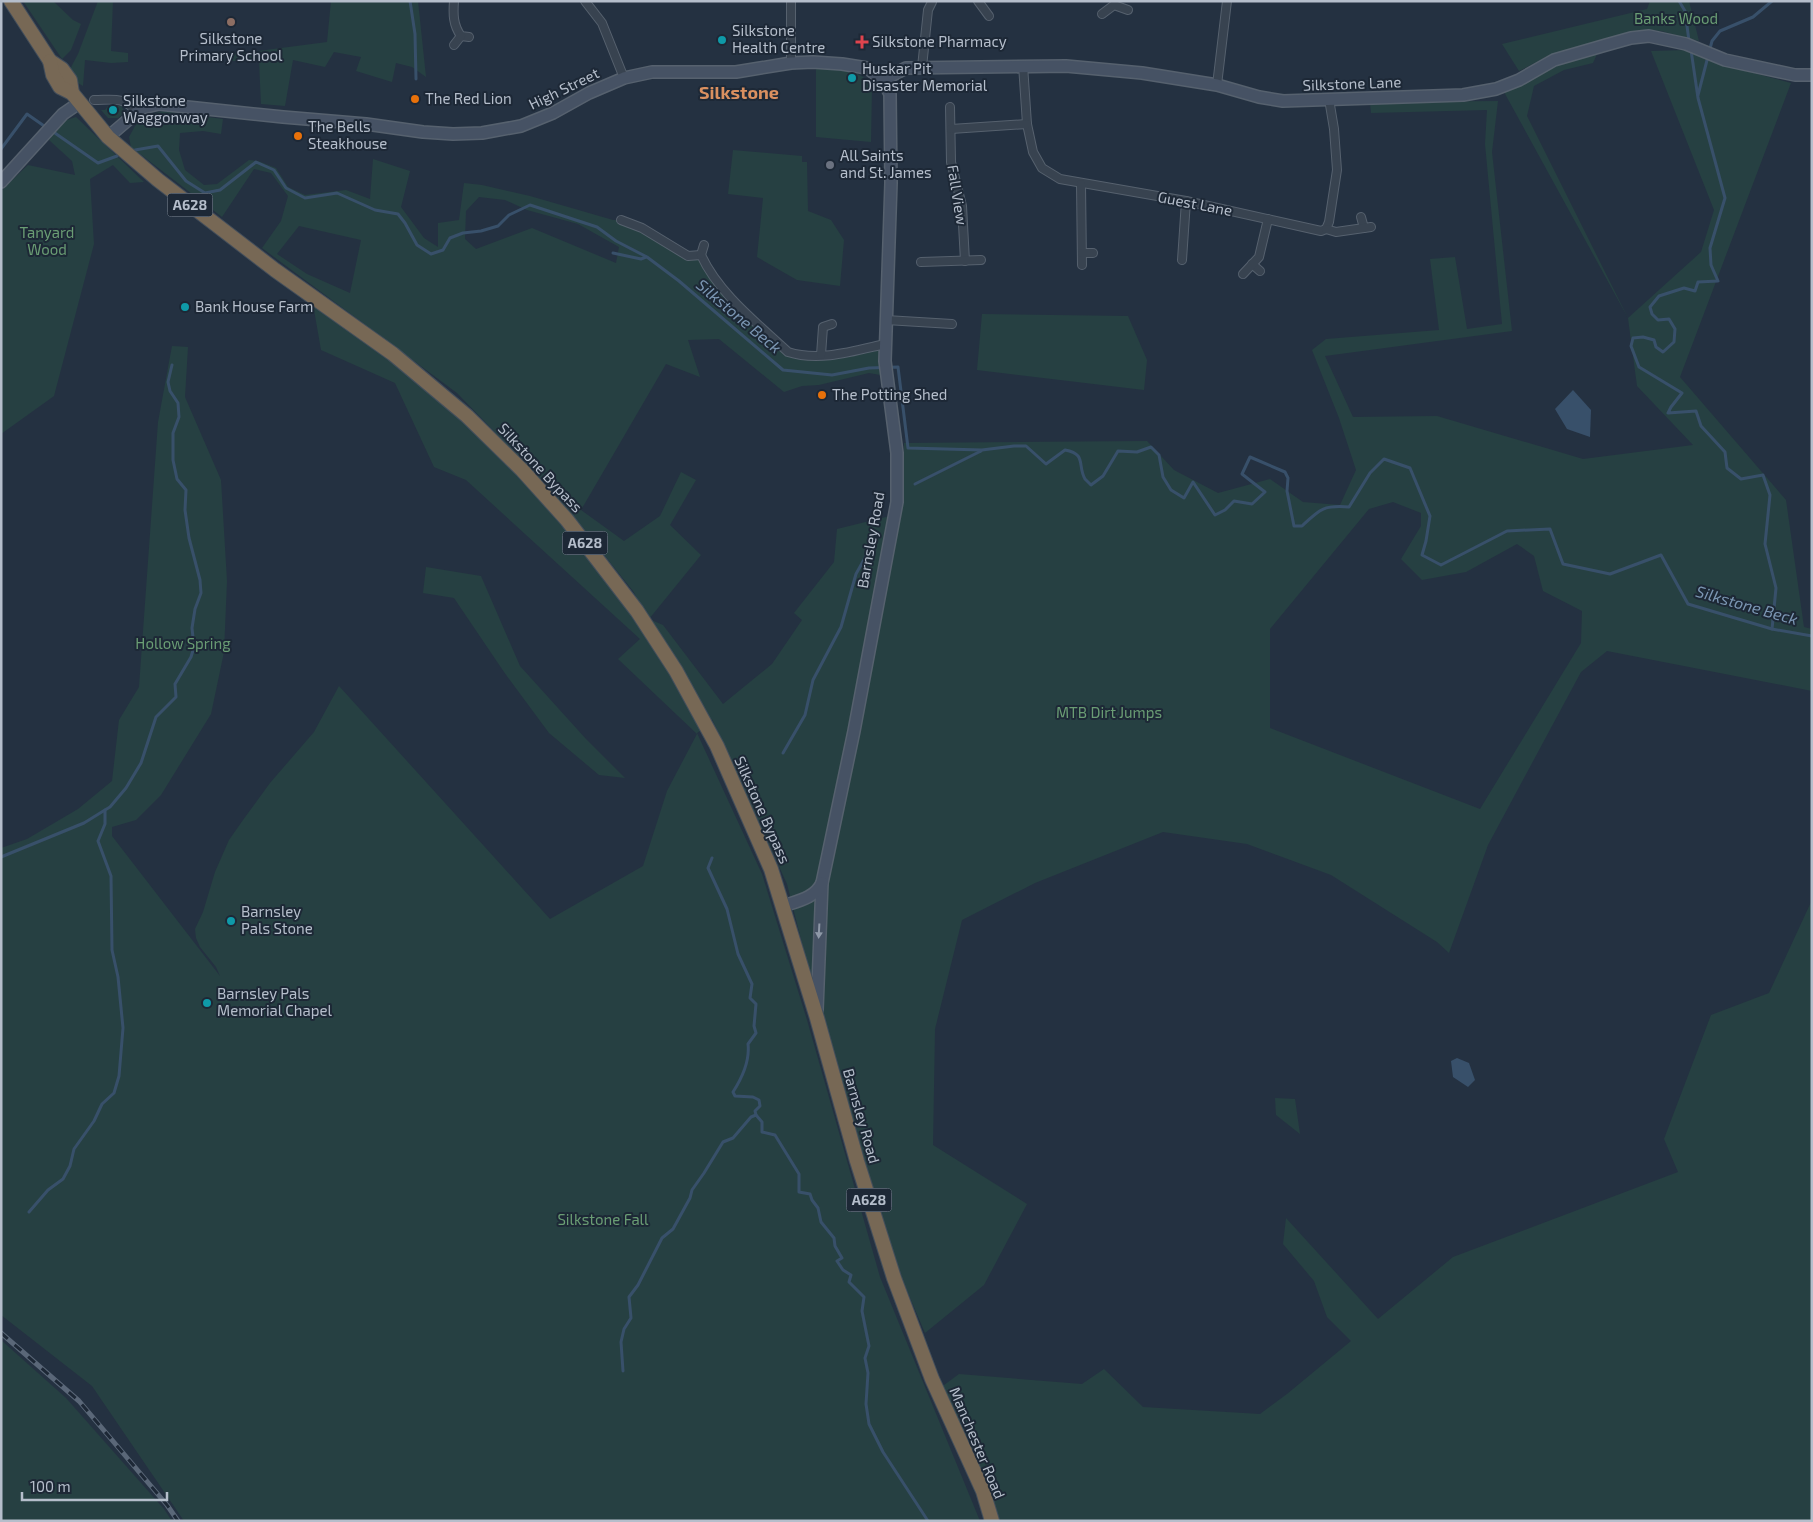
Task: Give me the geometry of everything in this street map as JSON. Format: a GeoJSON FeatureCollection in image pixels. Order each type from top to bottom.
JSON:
{"type":"FeatureCollection","features":[{"type":"Feature","properties":{"kind":"highway","name":"A628"},"geometry":{"type":"LineString","coordinates":[[11,1],[50,60],[62,69],[70,80],[76,98]]}},
{"type":"Feature","properties":{"kind":"highway","name":"Silkstone Bypass"},"geometry":{"type":"LineString","coordinates":[[76,98],[108,137],[158,180],[275,270],[393,354],[467,416],[522,470],[567,520],[637,611],[676,671],[717,746],[771,869],[817,1018]]}},
{"type":"Feature","properties":{"kind":"highway","name":"Barnsley Road"},"geometry":{"type":"LineString","coordinates":[[817,1018],[857,1161],[894,1278],[932,1379]]}},
{"type":"Feature","properties":{"kind":"highway","name":"Manchester Road"},"geometry":{"type":"LineString","coordinates":[[932,1379],[983,1490],[992,1521]]}},
{"type":"Feature","properties":{"kind":"street"},"geometry":{"type":"LineString","coordinates":[[454,1],[456,29],[461,36],[469,38]]}},
{"type":"Feature","properties":{"kind":"street"},"geometry":{"type":"LineString","coordinates":[[585,1],[602,23],[624,78]]}},
{"type":"Feature","properties":{"kind":"street"},"geometry":{"type":"LineString","coordinates":[[791,1],[791,63]]}},
{"type":"Feature","properties":{"kind":"street"},"geometry":{"type":"LineString","coordinates":[[922,67],[928,10],[932,1]]}},
{"type":"Feature","properties":{"kind":"street"},"geometry":{"type":"LineString","coordinates":[[978,1],[988,16]]}},
{"type":"Feature","properties":{"kind":"street"},"geometry":{"type":"LineString","coordinates":[[1217,85],[1227,1]]}},
{"type":"Feature","properties":{"kind":"street"},"geometry":{"type":"LineString","coordinates":[[1102,14],[1114,3],[1128,10]]}},
{"type":"Feature","properties":{"kind":"street"},"geometry":{"type":"LineString","coordinates":[[454,44],[461,36]]}},
{"type":"Feature","properties":{"kind":"street","name":"Silkstone Lane"},"geometry":{"type":"LineString","coordinates":[[883,80],[906,68],[1023,65],[1066,66],[1142,73],[1217,85],[1259,98],[1273,100],[1463,95],[1496,89],[1519,80],[1554,60],[1631,38],[1649,36],[1686,44],[1724,60],[1795,75],[1812,75]]}},
{"type":"Feature","properties":{"kind":"street","name":"High Street"},"geometry":{"type":"LineString","coordinates":[[108,137],[142,108],[159,104],[454,134],[482,133],[521,126],[553,113],[589,93],[624,78],[652,72],[736,72],[791,63],[823,63],[867,68],[883,80]]}},
{"type":"Feature","properties":{"kind":"street","name":"Guest Lane"},"geometry":{"type":"LineString","coordinates":[[1023,65],[1027,124],[1032,152],[1042,168],[1060,179],[1186,201],[1321,231],[1326,229],[1336,232],[1368,228],[1361,217]]}},
{"type":"Feature","properties":{"kind":"street","name":"Barnsley Road"},"geometry":{"type":"LineString","coordinates":[[817,1018],[822,883],[854,731],[897,502],[897,454],[885,361],[891,183],[890,94],[883,80]]}},
{"type":"Feature","properties":{"kind":"street"},"geometry":{"type":"LineString","coordinates":[[1,182],[76,98]]}},
{"type":"Feature","properties":{"kind":"street"},"geometry":{"type":"LineString","coordinates":[[1326,229],[1330,222],[1337,170],[1334,129],[1329,99]]}},
{"type":"Feature","properties":{"kind":"street"},"geometry":{"type":"LineString","coordinates":[[94,100],[103,103],[124,101],[131,105],[136,112]]}},
{"type":"Feature","properties":{"kind":"street","name":"Fall View"},"geometry":{"type":"LineString","coordinates":[[950,107],[952,162],[962,206],[965,261]]}},
{"type":"Feature","properties":{"kind":"street"},"geometry":{"type":"LineString","coordinates":[[951,128],[1027,124]]}},
{"type":"Feature","properties":{"kind":"street"},"geometry":{"type":"LineString","coordinates":[[1081,184],[1082,265]]}},
{"type":"Feature","properties":{"kind":"street"},"geometry":{"type":"LineString","coordinates":[[1182,260],[1186,201]]}},
{"type":"Feature","properties":{"kind":"street"},"geometry":{"type":"LineString","coordinates":[[1243,274],[1259,257],[1268,219]]}},
{"type":"Feature","properties":{"kind":"street"},"geometry":{"type":"LineString","coordinates":[[621,220],[642,228],[688,256],[701,255]]}},
{"type":"Feature","properties":{"kind":"street"},"geometry":{"type":"LineString","coordinates":[[704,245],[701,255],[708,271],[736,303],[788,352],[798,355],[821,355],[885,344]]}},
{"type":"Feature","properties":{"kind":"street"},"geometry":{"type":"LineString","coordinates":[[1183,248],[1193,249]]}},
{"type":"Feature","properties":{"kind":"street"},"geometry":{"type":"LineString","coordinates":[[1082,253],[1093,253]]}},
{"type":"Feature","properties":{"kind":"street"},"geometry":{"type":"LineString","coordinates":[[921,262],[981,260]]}},
{"type":"Feature","properties":{"kind":"street"},"geometry":{"type":"LineString","coordinates":[[1252,264],[1260,271]]}},
{"type":"Feature","properties":{"kind":"street"},"geometry":{"type":"LineString","coordinates":[[886,320],[952,324]]}},
{"type":"Feature","properties":{"kind":"street"},"geometry":{"type":"LineString","coordinates":[[821,355],[819,327],[832,324]]}},
{"type":"Feature","properties":{"kind":"street"},"geometry":{"type":"LineString","coordinates":[[783,906],[812,896],[819,890],[822,883]]}},
{"type":"Feature","properties":{"kind":"green space"},"geometry":{"type":"Polygon","coordinates":[[[23,1],[53,1],[73,20],[81,24],[71,50],[62,59],[23,1]]]}},
{"type":"Feature","properties":{"kind":"green space"},"geometry":{"type":"Polygon","coordinates":[[[98,1],[113,1],[111,51],[128,53],[128,62],[111,63],[85,60],[83,86],[78,83],[69,71],[78,54],[98,1]]]}},
{"type":"Feature","properties":{"kind":"green space"},"geometry":{"type":"Polygon","coordinates":[[[331,1],[418,1],[426,77],[412,67],[396,63],[392,82],[356,71],[361,57],[334,52],[325,67],[293,60],[285,106],[261,104],[259,61],[228,61],[225,53],[250,52],[327,42],[331,1]]]}},
{"type":"Feature","properties":{"kind":"green space","name":"Banks Wood"},"geometry":{"type":"Polygon","coordinates":[[[1650,1],[1689,1],[1699,41],[1661,31],[1646,30],[1550,55],[1519,71],[1502,44],[1647,9],[1650,1]]]}},
{"type":"Feature","properties":{"kind":"green space"},"geometry":{"type":"Polygon","coordinates":[[[1687,50],[1724,65],[1791,83],[1680,377],[1786,500],[1804,627],[1812,629],[1812,691],[1607,651],[1581,672],[1488,845],[1449,953],[1437,942],[1331,875],[1247,844],[1163,832],[1035,883],[962,920],[935,1029],[933,1145],[1027,1204],[984,1285],[925,1333],[899,1272],[865,1162],[807,963],[787,884],[712,719],[706,727],[697,733],[762,874],[807,1020],[880,1277],[980,1521],[184,1521],[92,1386],[1,1315],[1,848],[27,839],[78,809],[112,781],[119,720],[139,687],[158,422],[172,346],[188,347],[185,397],[221,480],[227,581],[224,652],[211,714],[161,795],[136,820],[112,827],[112,836],[220,976],[216,967],[200,947],[195,929],[203,912],[215,872],[229,840],[270,783],[314,732],[339,686],[550,919],[643,866],[667,791],[697,734],[618,659],[640,639],[466,480],[434,467],[395,383],[321,350],[313,304],[390,359],[463,418],[488,441],[558,515],[648,618],[633,591],[554,493],[457,393],[262,248],[281,221],[288,196],[271,173],[254,169],[222,217],[131,147],[129,137],[135,126],[148,115],[163,111],[223,119],[221,134],[203,131],[180,133],[179,150],[185,170],[204,185],[217,184],[249,160],[258,161],[276,168],[288,187],[305,195],[346,190],[370,199],[373,159],[410,171],[401,207],[424,238],[438,247],[438,223],[459,220],[464,183],[482,185],[530,196],[613,220],[621,220],[688,256],[701,255],[708,271],[788,352],[808,356],[885,344],[886,376],[869,373],[819,385],[802,386],[784,392],[719,339],[688,340],[700,377],[666,364],[581,510],[624,541],[660,516],[681,472],[696,480],[670,525],[701,555],[649,619],[663,625],[723,704],[772,664],[802,620],[794,613],[834,562],[837,529],[894,515],[903,508],[904,443],[1147,441],[1174,470],[1218,493],[1270,479],[1303,502],[1340,505],[1356,470],[1339,418],[1312,350],[1326,339],[1439,330],[1430,259],[1455,257],[1467,329],[1502,324],[1485,144],[1487,110],[1371,113],[1370,102],[1498,101],[1492,152],[1512,331],[1325,356],[1353,417],[1437,416],[1583,459],[1693,445],[1637,386],[1628,318],[1701,252],[1714,210],[1651,51],[1687,50]],[[479,197],[466,211],[465,239],[476,249],[532,228],[616,263],[619,247],[578,224],[527,210],[505,200],[479,197]],[[299,226],[277,254],[307,274],[350,293],[361,240],[299,226]],[[1393,502],[1369,509],[1270,629],[1270,728],[1480,809],[1581,643],[1582,611],[1543,591],[1534,556],[1517,544],[1466,572],[1422,580],[1401,559],[1421,526],[1421,513],[1393,502]]]}},
{"type":"Feature","properties":{"kind":"green space"},"geometry":{"type":"Polygon","coordinates":[[[1598,52],[1593,63],[1564,70],[1534,86],[1527,116],[1628,318],[1504,92],[1557,63],[1598,52]]]}},
{"type":"Feature","properties":{"kind":"green space"},"geometry":{"type":"Polygon","coordinates":[[[816,67],[839,69],[855,73],[868,81],[872,87],[871,142],[816,137],[816,67]]]}},
{"type":"Feature","properties":{"kind":"green space"},"geometry":{"type":"Polygon","coordinates":[[[114,105],[121,106],[125,112],[118,118],[108,118],[101,110],[114,105]]]}},
{"type":"Feature","properties":{"kind":"green space","name":"Tanyard Wood"},"geometry":{"type":"Polygon","coordinates":[[[76,117],[144,182],[130,183],[113,165],[90,179],[94,244],[54,396],[1,434],[1,191],[28,165],[75,175],[72,161],[49,140],[64,121],[76,117]]]}},
{"type":"Feature","properties":{"kind":"green space"},"geometry":{"type":"Polygon","coordinates":[[[733,150],[802,156],[802,162],[807,162],[808,211],[831,220],[844,240],[840,286],[797,280],[757,257],[763,198],[728,194],[733,150]]]}},
{"type":"Feature","properties":{"kind":"green space"},"geometry":{"type":"Polygon","coordinates":[[[982,314],[1128,316],[1147,360],[1144,390],[977,370],[982,314]]]}},
{"type":"Feature","properties":{"kind":"green space"},"geometry":{"type":"Polygon","coordinates":[[[426,567],[481,576],[520,666],[586,739],[625,778],[599,775],[549,733],[504,672],[454,598],[423,593],[426,567]]]}},
{"type":"Feature","properties":{"kind":"green space"},"geometry":{"type":"Polygon","coordinates":[[[1812,900],[1812,1521],[997,1521],[940,1388],[959,1374],[1082,1384],[1104,1369],[1143,1407],[1260,1414],[1351,1341],[1327,1317],[1314,1281],[1283,1244],[1286,1218],[1378,1319],[1453,1257],[1678,1172],[1664,1139],[1711,1015],[1769,993],[1812,900]]]}},
{"type":"Feature","properties":{"kind":"green space"},"geometry":{"type":"Polygon","coordinates":[[[1275,1098],[1295,1099],[1300,1134],[1276,1115],[1275,1098]]]}},
{"type":"Feature","properties":{"kind":"green space"},"geometry":{"type":"Polygon","coordinates":[[[1,1340],[66,1398],[164,1509],[172,1521],[1,1521],[1,1340]]]}},
{"type":"Feature","properties":{"kind":"water"},"geometry":{"type":"Polygon","coordinates":[[[1573,390],[1591,410],[1590,437],[1567,429],[1555,409],[1573,390]]]}},
{"type":"Feature","properties":{"kind":"water"},"geometry":{"type":"Polygon","coordinates":[[[1457,1058],[1469,1063],[1475,1080],[1468,1087],[1453,1077],[1451,1061],[1457,1058]]]}},
{"type":"Feature","properties":{"kind":"waterway"},"geometry":{"type":"LineString","coordinates":[[410,1],[415,34],[416,79]]}},
{"type":"Feature","properties":{"kind":"waterway"},"geometry":{"type":"LineString","coordinates":[[1679,1],[1685,11],[1689,41]]}},
{"type":"Feature","properties":{"kind":"waterway"},"geometry":{"type":"LineString","coordinates":[[1698,95],[1712,41],[1720,31],[1753,17],[1772,1]]}},
{"type":"Feature","properties":{"kind":"waterway"},"geometry":{"type":"LineString","coordinates":[[1691,50],[1698,98],[1725,198],[1710,248],[1711,265],[1718,281],[1698,282],[1695,291],[1684,288],[1659,296],[1650,307],[1652,314],[1658,320],[1669,319],[1675,329],[1674,342],[1663,352],[1656,347],[1654,340],[1643,337],[1633,338],[1631,346],[1639,367],[1682,393],[1668,413],[1696,411],[1701,426],[1725,452],[1727,468],[1741,479],[1763,475],[1770,495],[1765,544],[1776,588],[1772,629]]}},
{"type":"Feature","properties":{"kind":"waterway","name":"Silkstone Beck"},"geometry":{"type":"LineString","coordinates":[[1,149],[27,114],[47,128]]}},
{"type":"Feature","properties":{"kind":"waterway","name":"Silkstone Beck"},"geometry":{"type":"LineString","coordinates":[[52,131],[98,163],[117,156]]}},
{"type":"Feature","properties":{"kind":"waterway","name":"Silkstone Beck"},"geometry":{"type":"LineString","coordinates":[[135,150],[158,146],[186,181],[205,193],[220,190],[256,162],[274,170],[286,188],[305,198],[337,193],[375,210],[398,214],[417,245],[431,254],[443,250],[450,238],[463,233],[481,231],[498,226],[509,215],[530,205],[597,227],[616,241],[647,257],[679,281],[783,370],[832,375],[869,368],[898,367],[908,448],[982,450],[1026,446],[1046,464],[1065,450],[1079,457],[1085,479],[1091,485],[1103,476],[1118,451],[1137,452],[1151,447],[1159,455],[1163,477],[1171,490],[1184,498],[1193,482],[1215,515],[1225,510],[1234,501],[1252,504],[1265,492],[1242,474],[1250,457],[1285,472],[1288,478],[1287,491],[1294,526],[1302,526],[1323,509],[1349,507],[1370,473],[1384,459],[1410,468],[1430,516],[1422,555],[1441,565],[1507,531],[1550,529],[1563,564],[1610,574],[1661,555],[1688,604],[1772,629],[1812,636]]}},
{"type":"Feature","properties":{"kind":"waterway"},"geometry":{"type":"LineString","coordinates":[[613,253],[641,259],[646,257]]}},
{"type":"Feature","properties":{"kind":"waterway"},"geometry":{"type":"LineString","coordinates":[[29,1212],[48,1190],[63,1179],[70,1166],[74,1149],[94,1121],[102,1104],[114,1093],[119,1076],[123,1028],[118,977],[112,950],[111,876],[98,841],[105,824],[105,810],[110,807],[126,788],[141,763],[156,717],[176,697],[175,684],[191,657],[194,647],[192,628],[195,609],[201,593],[200,580],[189,538],[185,510],[186,490],[177,479],[173,460],[173,433],[179,417],[178,403],[170,391],[168,382],[172,365]]}},
{"type":"Feature","properties":{"kind":"waterway"},"geometry":{"type":"LineString","coordinates":[[915,484],[981,451]]}},
{"type":"Feature","properties":{"kind":"waterway"},"geometry":{"type":"LineString","coordinates":[[783,753],[805,715],[813,680],[841,627],[856,574],[871,547]]}},
{"type":"Feature","properties":{"kind":"waterway"},"geometry":{"type":"LineString","coordinates":[[1,857],[84,823],[105,810]]}},
{"type":"Feature","properties":{"kind":"waterway"},"geometry":{"type":"LineString","coordinates":[[712,858],[708,868],[727,909],[738,954],[752,984],[750,998],[756,1004],[754,1026],[756,1033],[748,1044],[748,1057],[745,1069],[733,1092],[735,1096],[753,1097],[759,1100],[760,1106],[755,1111],[762,1122],[762,1132],[775,1135],[799,1174],[799,1192],[810,1194],[818,1208],[821,1222],[834,1238],[835,1246],[842,1258],[837,1261],[843,1270],[851,1275],[849,1282],[864,1297],[862,1311],[869,1346],[865,1358],[868,1373],[866,1404],[869,1424],[883,1452],[928,1521]]}},
{"type":"Feature","properties":{"kind":"waterway"},"geometry":{"type":"LineString","coordinates":[[623,1371],[621,1342],[624,1329],[631,1318],[629,1297],[638,1285],[662,1238],[673,1229],[690,1198],[692,1190],[723,1142],[733,1138],[751,1117],[756,1115]]}},
{"type":"Feature","properties":{"kind":"railway"},"geometry":{"type":"LineString","coordinates":[[1,1333],[79,1401],[167,1505],[178,1521]]}},
{"type":"Feature","properties":{"kind":"place","name":"Silkstone Primary School"},"geometry":{"type":"Point","coordinates":[231,22]}},
{"type":"Feature","properties":{"kind":"place","name":"Silkstone Health Centre"},"geometry":{"type":"Point","coordinates":[722,40]}},
{"type":"Feature","properties":{"kind":"place","name":"Silkstone Pharmacy"},"geometry":{"type":"Point","coordinates":[862,42]}},
{"type":"Feature","properties":{"kind":"place","name":"Huskar Pit Disaster Memorial"},"geometry":{"type":"Point","coordinates":[852,78]}},
{"type":"Feature","properties":{"kind":"place","name":"The Red Lion"},"geometry":{"type":"Point","coordinates":[415,99]}},
{"type":"Feature","properties":{"kind":"place","name":"Silkstone Waggonway"},"geometry":{"type":"Point","coordinates":[113,110]}},
{"type":"Feature","properties":{"kind":"place","name":"The Bells Steakhouse"},"geometry":{"type":"Point","coordinates":[298,136]}},
{"type":"Feature","properties":{"kind":"place","name":"All Saints and St. James"},"geometry":{"type":"Point","coordinates":[830,165]}},
{"type":"Feature","properties":{"kind":"place","name":"Bank House Farm"},"geometry":{"type":"Point","coordinates":[185,307]}},
{"type":"Feature","properties":{"kind":"place","name":"The Potting Shed"},"geometry":{"type":"Point","coordinates":[822,395]}},
{"type":"Feature","properties":{"kind":"place","name":"Barnsley Pals Stone"},"geometry":{"type":"Point","coordinates":[231,921]}},
{"type":"Feature","properties":{"kind":"place","name":"Barnsley Pals Memorial Chapel"},"geometry":{"type":"Point","coordinates":[207,1003]}},
{"type":"Feature","properties":{"kind":"district","name":"Silkstone"},"geometry":{"type":"Point","coordinates":[739,93]}},
{"type":"Feature","properties":{"kind":"park label","name":"Hollow Spring"},"geometry":{"type":"Point","coordinates":[183,644]}},
{"type":"Feature","properties":{"kind":"park label","name":"MTB Dirt Jumps"},"geometry":{"type":"Point","coordinates":[1109,713]}},
{"type":"Feature","properties":{"kind":"park label","name":"Silkstone Fall"},"geometry":{"type":"Point","coordinates":[603,1220]}}]}
